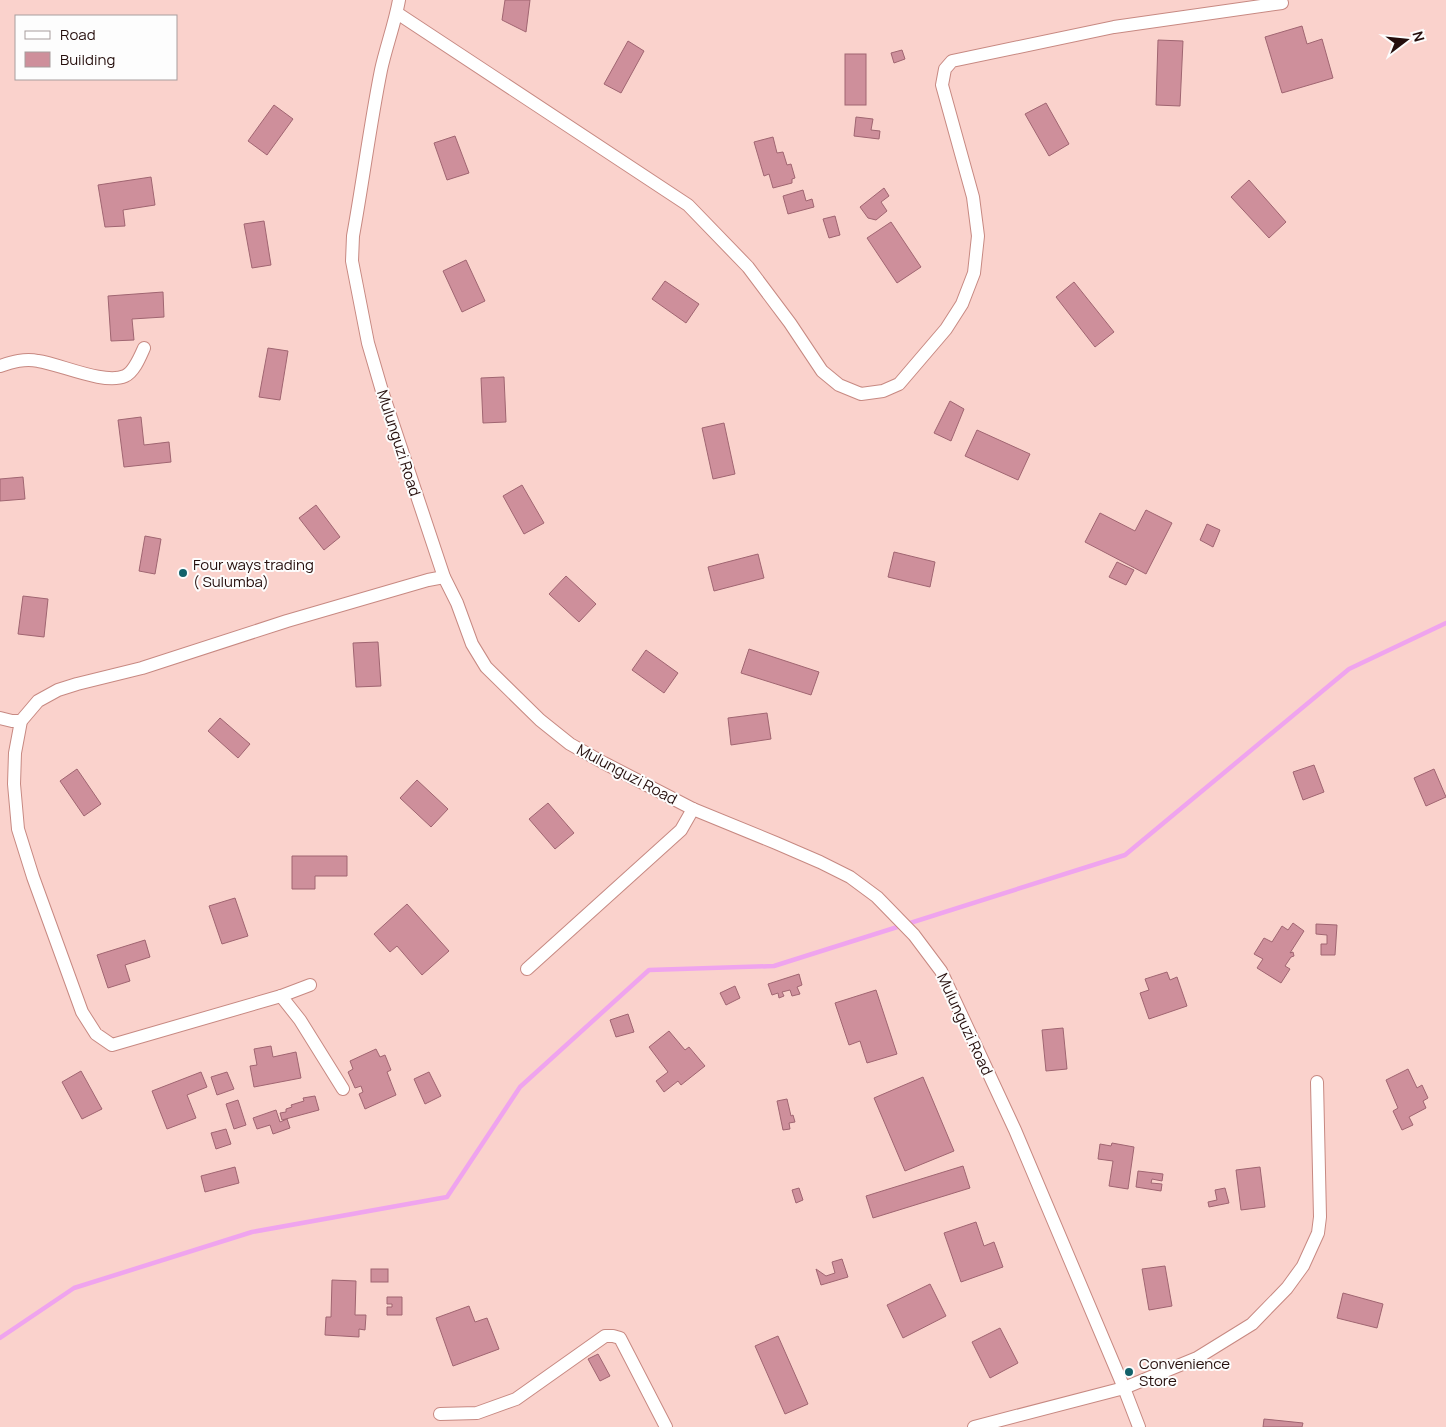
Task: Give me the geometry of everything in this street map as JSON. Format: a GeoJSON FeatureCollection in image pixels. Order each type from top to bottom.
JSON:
{"type":"FeatureCollection","features":[{"type":"Feature","properties":{"kind":"street"},"geometry":{"type":"LineString","coordinates":[[398,6],[688,205],[748,267],[822,371],[839,385],[861,394],[883,391],[899,384],[946,329],[962,304],[974,273],[978,236],[974,197],[942,85],[944,69],[952,61],[1114,27],[1282,3]]}},
{"type":"Feature","properties":{"kind":"street","name":"Mulunguzi Road"},"geometry":{"type":"LineString","coordinates":[[398,6],[389,34],[381,71],[353,236],[352,261],[366,334],[382,391],[444,578],[458,602],[472,644],[486,667],[540,720],[570,744],[693,809],[794,850],[850,877],[878,897],[914,935],[941,970],[1015,1130],[1139,1427]]}},
{"type":"Feature","properties":{"kind":"street"},"geometry":{"type":"LineString","coordinates":[[0,366],[18,360],[37,360],[83,373],[114,378],[125,376],[132,371],[144,348]]}},
{"type":"Feature","properties":{"kind":"street"},"geometry":{"type":"LineString","coordinates":[[310,985],[281,996],[112,1045],[96,1034],[82,1012],[72,986],[18,829],[14,769],[21,721],[38,701],[58,690],[142,668],[287,621],[428,580],[444,578]]}},
{"type":"Feature","properties":{"kind":"street"},"geometry":{"type":"LineString","coordinates":[[0,718],[12,722],[21,721]]}},
{"type":"Feature","properties":{"kind":"street"},"geometry":{"type":"LineString","coordinates":[[528,968],[681,830],[693,809]]}},
{"type":"Feature","properties":{"kind":"street"},"geometry":{"type":"LineString","coordinates":[[281,996],[300,1020],[343,1090]]}},
{"type":"Feature","properties":{"kind":"street"},"geometry":{"type":"LineString","coordinates":[[974,1427],[1124,1388],[1197,1358],[1252,1324],[1287,1288],[1303,1266],[1318,1233],[1320,1217],[1317,1082]]}},
{"type":"Feature","properties":{"kind":"street"},"geometry":{"type":"LineString","coordinates":[[440,1414],[477,1413],[516,1399],[604,1336],[613,1336],[620,1338],[666,1427]]}},
{"type":"Feature","properties":{"kind":"building"},"geometry":{"type":"Polygon","coordinates":[[[505,0],[530,0],[526,32],[502,20],[505,0]]]}},
{"type":"Feature","properties":{"kind":"building"},"geometry":{"type":"Polygon","coordinates":[[[1302,26],[1307,44],[1322,39],[1333,78],[1282,93],[1265,37],[1302,26]]]}},
{"type":"Feature","properties":{"kind":"building"},"geometry":{"type":"Polygon","coordinates":[[[1158,40],[1183,41],[1180,106],[1156,105],[1158,40]]]}},
{"type":"Feature","properties":{"kind":"building"},"geometry":{"type":"Polygon","coordinates":[[[628,41],[644,51],[621,93],[604,84],[628,41]]]}},
{"type":"Feature","properties":{"kind":"building"},"geometry":{"type":"Polygon","coordinates":[[[902,50],[905,59],[894,63],[891,53],[902,50]]]}},
{"type":"Feature","properties":{"kind":"building"},"geometry":{"type":"Polygon","coordinates":[[[845,54],[866,54],[866,105],[845,105],[845,54]]]}},
{"type":"Feature","properties":{"kind":"building"},"geometry":{"type":"Polygon","coordinates":[[[1046,103],[1069,144],[1049,156],[1025,114],[1046,103]]]}},
{"type":"Feature","properties":{"kind":"building"},"geometry":{"type":"Polygon","coordinates":[[[274,105],[293,119],[267,155],[248,141],[274,105]]]}},
{"type":"Feature","properties":{"kind":"building"},"geometry":{"type":"Polygon","coordinates":[[[856,117],[873,119],[871,130],[880,131],[879,139],[854,136],[856,117]]]}},
{"type":"Feature","properties":{"kind":"building"},"geometry":{"type":"Polygon","coordinates":[[[455,136],[469,173],[447,180],[434,143],[455,136]]]}},
{"type":"Feature","properties":{"kind":"building"},"geometry":{"type":"Polygon","coordinates":[[[773,137],[777,153],[783,152],[787,165],[791,164],[795,178],[792,179],[792,183],[773,188],[769,174],[764,176],[754,142],[773,137]]]}},
{"type":"Feature","properties":{"kind":"building"},"geometry":{"type":"Polygon","coordinates":[[[151,177],[155,205],[123,210],[125,226],[105,227],[98,185],[151,177]]]}},
{"type":"Feature","properties":{"kind":"building"},"geometry":{"type":"Polygon","coordinates":[[[1249,180],[1286,222],[1269,238],[1231,197],[1249,180]]]}},
{"type":"Feature","properties":{"kind":"building"},"geometry":{"type":"Polygon","coordinates":[[[884,188],[889,196],[881,202],[887,211],[876,220],[868,218],[860,207],[884,188]]]}},
{"type":"Feature","properties":{"kind":"building"},"geometry":{"type":"Polygon","coordinates":[[[803,190],[806,201],[812,199],[814,207],[788,214],[783,196],[803,190]]]}},
{"type":"Feature","properties":{"kind":"building"},"geometry":{"type":"Polygon","coordinates":[[[835,216],[840,235],[829,238],[823,219],[835,216]]]}},
{"type":"Feature","properties":{"kind":"building"},"geometry":{"type":"Polygon","coordinates":[[[264,221],[271,265],[252,268],[244,224],[264,221]]]}},
{"type":"Feature","properties":{"kind":"building"},"geometry":{"type":"Polygon","coordinates":[[[891,222],[921,267],[897,283],[867,238],[891,222]]]}},
{"type":"Feature","properties":{"kind":"building"},"geometry":{"type":"Polygon","coordinates":[[[466,260],[485,301],[462,312],[443,271],[466,260]]]}},
{"type":"Feature","properties":{"kind":"building"},"geometry":{"type":"Polygon","coordinates":[[[665,281],[699,304],[686,323],[652,299],[665,281]]]}},
{"type":"Feature","properties":{"kind":"building"},"geometry":{"type":"Polygon","coordinates":[[[1074,282],[1114,332],[1095,347],[1056,297],[1074,282]]]}},
{"type":"Feature","properties":{"kind":"building"},"geometry":{"type":"Polygon","coordinates":[[[163,292],[164,317],[132,319],[134,340],[111,341],[108,296],[163,292]]]}},
{"type":"Feature","properties":{"kind":"building"},"geometry":{"type":"Polygon","coordinates":[[[268,348],[288,351],[280,400],[259,397],[268,348]]]}},
{"type":"Feature","properties":{"kind":"building"},"geometry":{"type":"Polygon","coordinates":[[[504,377],[506,422],[483,423],[481,378],[504,377]]]}},
{"type":"Feature","properties":{"kind":"building"},"geometry":{"type":"Polygon","coordinates":[[[950,401],[964,409],[951,441],[934,433],[950,401]]]}},
{"type":"Feature","properties":{"kind":"building"},"geometry":{"type":"Polygon","coordinates":[[[141,417],[144,445],[169,442],[171,462],[124,467],[118,420],[141,417]]]}},
{"type":"Feature","properties":{"kind":"building"},"geometry":{"type":"Polygon","coordinates":[[[724,423],[735,474],[713,479],[702,428],[724,423]]]}},
{"type":"Feature","properties":{"kind":"building"},"geometry":{"type":"Polygon","coordinates":[[[977,430],[1030,454],[1018,480],[965,456],[977,430]]]}},
{"type":"Feature","properties":{"kind":"building"},"geometry":{"type":"Polygon","coordinates":[[[23,477],[25,499],[0,501],[0,479],[23,477]]]}},
{"type":"Feature","properties":{"kind":"building"},"geometry":{"type":"Polygon","coordinates":[[[522,485],[544,523],[524,534],[503,496],[522,485]]]}},
{"type":"Feature","properties":{"kind":"building"},"geometry":{"type":"Polygon","coordinates":[[[316,505],[340,537],[324,550],[299,518],[316,505]]]}},
{"type":"Feature","properties":{"kind":"building"},"geometry":{"type":"Polygon","coordinates":[[[1146,510],[1172,523],[1146,574],[1085,542],[1100,513],[1135,531],[1146,510]]]}},
{"type":"Feature","properties":{"kind":"building"},"geometry":{"type":"Polygon","coordinates":[[[1207,524],[1220,530],[1213,547],[1200,540],[1207,524]]]}},
{"type":"Feature","properties":{"kind":"building"},"geometry":{"type":"Polygon","coordinates":[[[145,536],[161,539],[155,574],[139,571],[145,536]]]}},
{"type":"Feature","properties":{"kind":"building"},"geometry":{"type":"Polygon","coordinates":[[[894,552],[935,562],[930,587],[888,577],[894,552]]]}},
{"type":"Feature","properties":{"kind":"building"},"geometry":{"type":"Polygon","coordinates":[[[758,554],[764,578],[714,591],[708,567],[758,554]]]}},
{"type":"Feature","properties":{"kind":"building"},"geometry":{"type":"Polygon","coordinates":[[[1117,562],[1134,570],[1126,585],[1109,577],[1117,562]]]}},
{"type":"Feature","properties":{"kind":"building"},"geometry":{"type":"Polygon","coordinates":[[[566,576],[596,604],[579,622],[549,594],[566,576]]]}},
{"type":"Feature","properties":{"kind":"building"},"geometry":{"type":"Polygon","coordinates":[[[23,596],[48,599],[44,637],[18,634],[23,596]]]}},
{"type":"Feature","properties":{"kind":"building"},"geometry":{"type":"Polygon","coordinates":[[[378,642],[381,686],[356,687],[353,643],[378,642]]]}},
{"type":"Feature","properties":{"kind":"building"},"geometry":{"type":"Polygon","coordinates":[[[749,649],[819,672],[811,695],[741,673],[749,649]]]}},
{"type":"Feature","properties":{"kind":"building"},"geometry":{"type":"Polygon","coordinates":[[[646,650],[678,673],[664,693],[632,670],[646,650]]]}},
{"type":"Feature","properties":{"kind":"building"},"geometry":{"type":"Polygon","coordinates":[[[767,713],[771,739],[731,745],[728,718],[767,713]]]}},
{"type":"Feature","properties":{"kind":"building"},"geometry":{"type":"Polygon","coordinates":[[[220,718],[250,744],[238,758],[208,731],[220,718]]]}},
{"type":"Feature","properties":{"kind":"building"},"geometry":{"type":"Polygon","coordinates":[[[1314,765],[1324,792],[1303,800],[1293,772],[1314,765]]]}},
{"type":"Feature","properties":{"kind":"building"},"geometry":{"type":"Polygon","coordinates":[[[77,769],[101,804],[84,816],[60,781],[77,769]]]}},
{"type":"Feature","properties":{"kind":"building"},"geometry":{"type":"Polygon","coordinates":[[[1434,769],[1446,797],[1426,806],[1414,778],[1434,769]]]}},
{"type":"Feature","properties":{"kind":"building"},"geometry":{"type":"Polygon","coordinates":[[[417,780],[448,809],[431,827],[400,798],[417,780]]]}},
{"type":"Feature","properties":{"kind":"building"},"geometry":{"type":"Polygon","coordinates":[[[548,803],[574,833],[555,849],[529,819],[548,803]]]}},
{"type":"Feature","properties":{"kind":"building"},"geometry":{"type":"Polygon","coordinates":[[[292,856],[347,856],[347,876],[315,876],[315,889],[292,889],[292,856]]]}},
{"type":"Feature","properties":{"kind":"building"},"geometry":{"type":"Polygon","coordinates":[[[235,898],[248,936],[222,944],[209,906],[235,898]]]}},
{"type":"Feature","properties":{"kind":"building"},"geometry":{"type":"Polygon","coordinates":[[[407,904],[449,951],[422,975],[397,946],[390,952],[374,934],[407,904]]]}},
{"type":"Feature","properties":{"kind":"building"},"geometry":{"type":"Polygon","coordinates":[[[1293,923],[1304,931],[1290,953],[1293,952],[1294,956],[1291,957],[1285,966],[1290,969],[1281,983],[1257,968],[1263,959],[1254,954],[1264,938],[1272,942],[1282,926],[1288,930],[1293,923]]]}},
{"type":"Feature","properties":{"kind":"building"},"geometry":{"type":"Polygon","coordinates":[[[1316,924],[1337,925],[1335,955],[1321,955],[1321,944],[1327,944],[1327,935],[1316,934],[1316,924]]]}},
{"type":"Feature","properties":{"kind":"building"},"geometry":{"type":"Polygon","coordinates":[[[145,940],[150,957],[125,965],[130,981],[108,988],[97,955],[145,940]]]}},
{"type":"Feature","properties":{"kind":"building"},"geometry":{"type":"Polygon","coordinates":[[[1167,972],[1170,980],[1177,977],[1187,1006],[1149,1019],[1140,993],[1149,990],[1145,979],[1167,972]]]}},
{"type":"Feature","properties":{"kind":"building"},"geometry":{"type":"Polygon","coordinates":[[[799,974],[802,985],[797,987],[800,994],[792,996],[790,990],[782,992],[784,996],[779,998],[778,993],[772,995],[768,984],[799,974]]]}},
{"type":"Feature","properties":{"kind":"building"},"geometry":{"type":"Polygon","coordinates":[[[735,986],[740,998],[726,1005],[720,993],[735,986]]]}},
{"type":"Feature","properties":{"kind":"building"},"geometry":{"type":"Polygon","coordinates":[[[876,990],[897,1054],[867,1063],[860,1041],[849,1045],[835,1003],[876,990]]]}},
{"type":"Feature","properties":{"kind":"building"},"geometry":{"type":"Polygon","coordinates":[[[628,1014],[634,1032],[616,1037],[610,1020],[628,1014]]]}},
{"type":"Feature","properties":{"kind":"building"},"geometry":{"type":"Polygon","coordinates":[[[1063,1028],[1067,1069],[1046,1071],[1042,1030],[1063,1028]]]}},
{"type":"Feature","properties":{"kind":"building"},"geometry":{"type":"Polygon","coordinates":[[[669,1031],[685,1050],[689,1047],[705,1066],[681,1085],[678,1081],[664,1092],[656,1081],[668,1072],[649,1047],[669,1031]]]}},
{"type":"Feature","properties":{"kind":"building"},"geometry":{"type":"Polygon","coordinates":[[[271,1046],[273,1057],[296,1052],[301,1078],[254,1087],[250,1066],[257,1065],[254,1049],[271,1046]]]}},
{"type":"Feature","properties":{"kind":"building"},"geometry":{"type":"Polygon","coordinates":[[[376,1049],[380,1057],[385,1055],[391,1070],[387,1072],[396,1095],[365,1109],[359,1094],[363,1092],[361,1086],[355,1088],[348,1072],[353,1069],[350,1061],[376,1049]]]}},
{"type":"Feature","properties":{"kind":"building"},"geometry":{"type":"Polygon","coordinates":[[[1408,1069],[1417,1088],[1422,1085],[1428,1098],[1423,1101],[1426,1108],[1409,1117],[1413,1125],[1402,1130],[1393,1111],[1398,1108],[1386,1080],[1408,1069]]]}},
{"type":"Feature","properties":{"kind":"building"},"geometry":{"type":"Polygon","coordinates":[[[81,1071],[102,1109],[82,1119],[62,1082],[81,1071]]]}},
{"type":"Feature","properties":{"kind":"building"},"geometry":{"type":"Polygon","coordinates":[[[201,1072],[207,1087],[187,1095],[196,1118],[167,1129],[152,1091],[201,1072]]]}},
{"type":"Feature","properties":{"kind":"building"},"geometry":{"type":"Polygon","coordinates":[[[227,1072],[234,1089],[217,1095],[211,1077],[227,1072]]]}},
{"type":"Feature","properties":{"kind":"building"},"geometry":{"type":"Polygon","coordinates":[[[429,1072],[441,1096],[425,1104],[414,1079],[429,1072]]]}},
{"type":"Feature","properties":{"kind":"building"},"geometry":{"type":"Polygon","coordinates":[[[923,1077],[954,1151],[905,1171],[874,1098],[923,1077]]]}},
{"type":"Feature","properties":{"kind":"building"},"geometry":{"type":"Polygon","coordinates":[[[315,1096],[319,1110],[282,1120],[280,1113],[286,1112],[286,1109],[292,1107],[291,1105],[304,1101],[303,1098],[315,1096]]]}},
{"type":"Feature","properties":{"kind":"building"},"geometry":{"type":"Polygon","coordinates":[[[787,1099],[791,1116],[793,1115],[795,1122],[789,1123],[790,1129],[783,1130],[777,1101],[787,1099]]]}},
{"type":"Feature","properties":{"kind":"building"},"geometry":{"type":"Polygon","coordinates":[[[238,1100],[246,1125],[234,1129],[226,1104],[238,1100]]]}},
{"type":"Feature","properties":{"kind":"building"},"geometry":{"type":"Polygon","coordinates":[[[276,1110],[280,1122],[287,1119],[290,1128],[273,1134],[270,1125],[257,1129],[253,1118],[276,1110]]]}},
{"type":"Feature","properties":{"kind":"building"},"geometry":{"type":"Polygon","coordinates":[[[226,1129],[231,1144],[216,1149],[211,1133],[226,1129]]]}},
{"type":"Feature","properties":{"kind":"building"},"geometry":{"type":"Polygon","coordinates":[[[1112,1143],[1134,1147],[1128,1189],[1109,1186],[1113,1161],[1098,1159],[1100,1144],[1111,1146],[1112,1143]]]}},
{"type":"Feature","properties":{"kind":"building"},"geometry":{"type":"Polygon","coordinates":[[[963,1166],[970,1188],[873,1218],[866,1196],[963,1166]]]}},
{"type":"Feature","properties":{"kind":"building"},"geometry":{"type":"Polygon","coordinates":[[[235,1167],[239,1183],[205,1192],[201,1176],[235,1167]]]}},
{"type":"Feature","properties":{"kind":"building"},"geometry":{"type":"Polygon","coordinates":[[[1260,1167],[1265,1207],[1241,1210],[1236,1170],[1260,1167]]]}},
{"type":"Feature","properties":{"kind":"building"},"geometry":{"type":"Polygon","coordinates":[[[1138,1171],[1163,1174],[1162,1181],[1152,1179],[1151,1183],[1162,1184],[1161,1191],[1136,1187],[1138,1171]]]}},
{"type":"Feature","properties":{"kind":"building"},"geometry":{"type":"Polygon","coordinates":[[[799,1188],[803,1200],[796,1203],[792,1190],[799,1188]]]}},
{"type":"Feature","properties":{"kind":"building"},"geometry":{"type":"Polygon","coordinates":[[[1225,1188],[1229,1203],[1209,1207],[1208,1202],[1217,1200],[1215,1190],[1225,1188]]]}},
{"type":"Feature","properties":{"kind":"building"},"geometry":{"type":"Polygon","coordinates":[[[976,1222],[984,1246],[994,1242],[1003,1267],[961,1282],[944,1233],[976,1222]]]}},
{"type":"Feature","properties":{"kind":"building"},"geometry":{"type":"Polygon","coordinates":[[[842,1259],[848,1277],[821,1285],[816,1269],[826,1276],[835,1273],[832,1262],[842,1259]]]}},
{"type":"Feature","properties":{"kind":"building"},"geometry":{"type":"Polygon","coordinates":[[[1165,1266],[1172,1306],[1149,1310],[1142,1269],[1165,1266]]]}},
{"type":"Feature","properties":{"kind":"building"},"geometry":{"type":"Polygon","coordinates":[[[371,1269],[388,1269],[388,1282],[371,1282],[371,1269]]]}},
{"type":"Feature","properties":{"kind":"building"},"geometry":{"type":"Polygon","coordinates":[[[332,1280],[356,1281],[355,1315],[366,1315],[365,1330],[359,1329],[359,1337],[325,1335],[326,1317],[331,1317],[332,1280]]]}},
{"type":"Feature","properties":{"kind":"building"},"geometry":{"type":"Polygon","coordinates":[[[930,1284],[946,1316],[903,1338],[887,1305],[930,1284]]]}},
{"type":"Feature","properties":{"kind":"building"},"geometry":{"type":"Polygon","coordinates":[[[1343,1293],[1383,1304],[1377,1328],[1337,1318],[1343,1293]]]}},
{"type":"Feature","properties":{"kind":"building"},"geometry":{"type":"Polygon","coordinates":[[[387,1297],[402,1297],[402,1315],[387,1315],[387,1307],[392,1307],[392,1304],[387,1304],[387,1297]]]}},
{"type":"Feature","properties":{"kind":"building"},"geometry":{"type":"Polygon","coordinates":[[[469,1306],[475,1322],[487,1318],[499,1349],[453,1366],[436,1318],[469,1306]]]}},
{"type":"Feature","properties":{"kind":"building"},"geometry":{"type":"Polygon","coordinates":[[[1000,1328],[1018,1363],[990,1378],[972,1342],[1000,1328]]]}},
{"type":"Feature","properties":{"kind":"building"},"geometry":{"type":"Polygon","coordinates":[[[778,1336],[808,1404],[785,1414],[755,1346],[778,1336]]]}},
{"type":"Feature","properties":{"kind":"building"},"geometry":{"type":"Polygon","coordinates":[[[598,1354],[610,1376],[600,1381],[588,1359],[598,1354]]]}},
{"type":"Feature","properties":{"kind":"building"},"geometry":{"type":"Polygon","coordinates":[[[1264,1419],[1303,1423],[1302,1427],[1263,1427],[1264,1419]]]}},
{"type":"Feature","properties":{"kind":"waterway"},"geometry":{"type":"LineString","coordinates":[[0,1338],[74,1288],[252,1232],[447,1197],[520,1087],[649,970],[774,966],[1125,855],[1349,669],[1446,623]]}},
{"type":"Feature","properties":{"kind":"place","name":"Four ways trading ( Sulumba)"},"geometry":{"type":"Point","coordinates":[183,573]}},
{"type":"Feature","properties":{"kind":"place","name":"Convenience Store"},"geometry":{"type":"Point","coordinates":[1129,1372]}}]}
